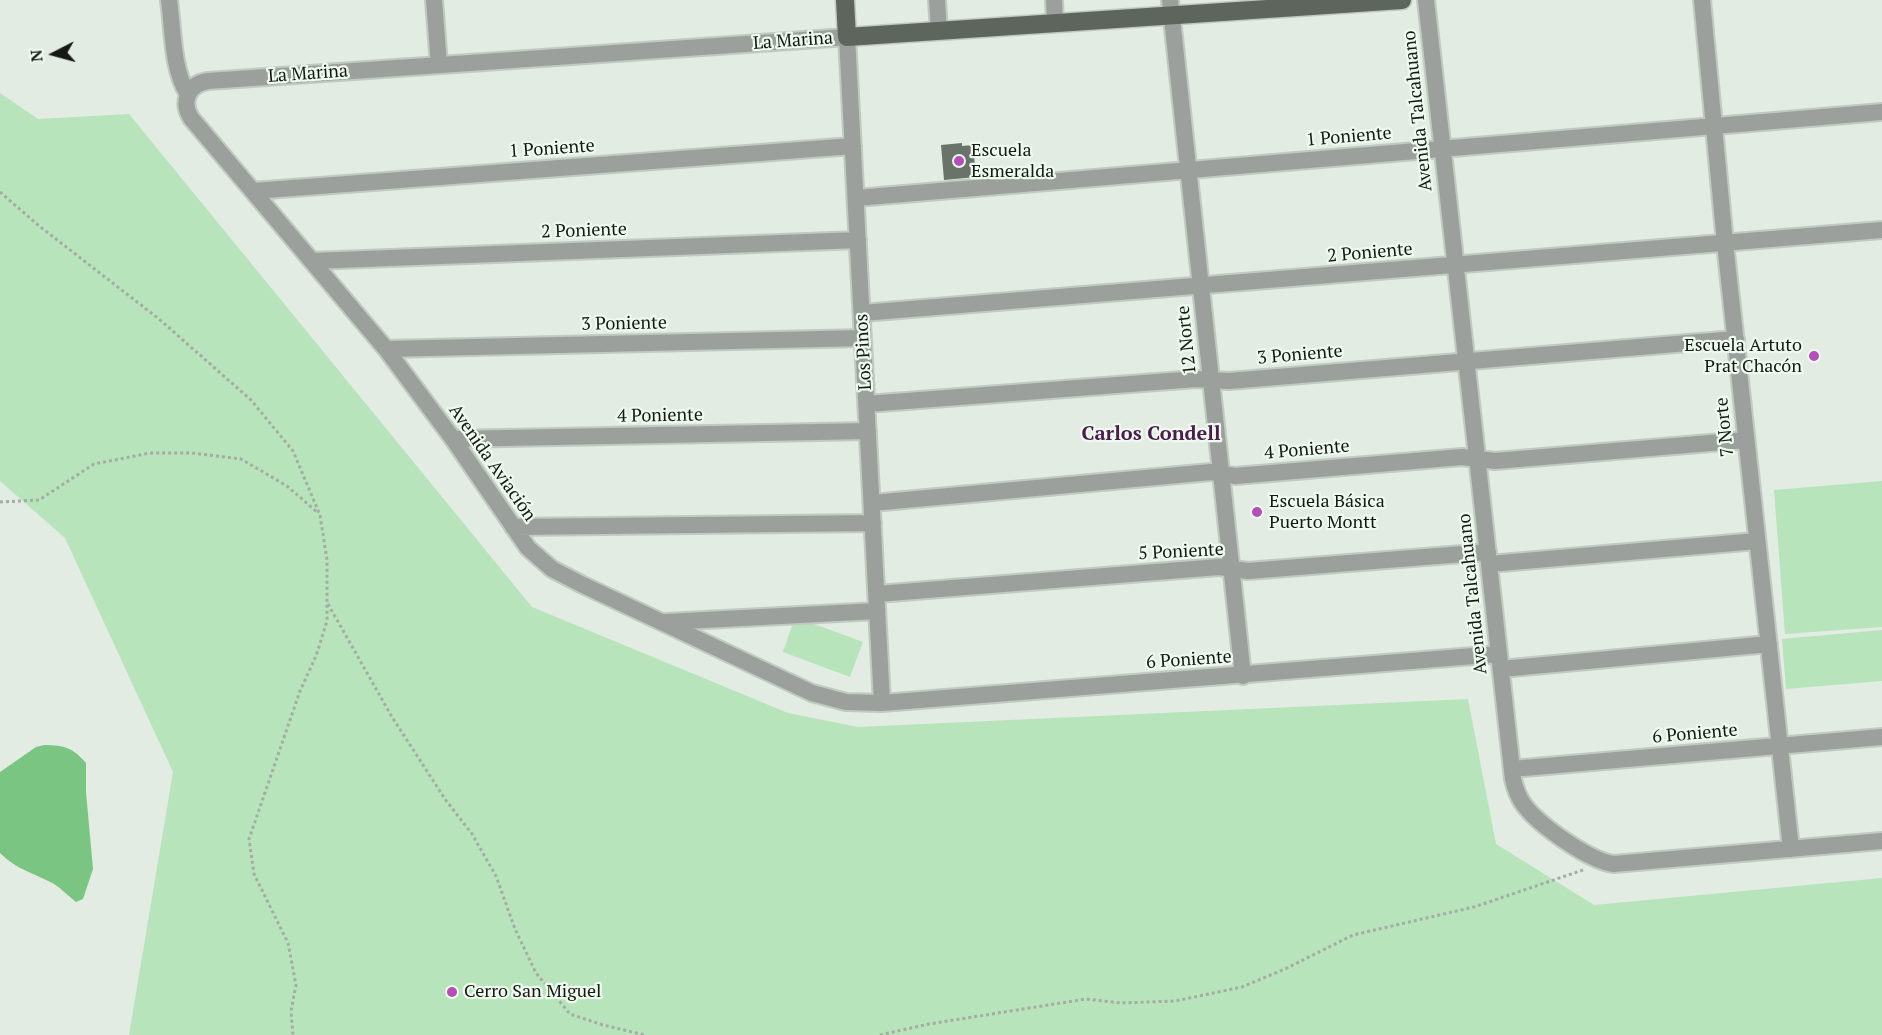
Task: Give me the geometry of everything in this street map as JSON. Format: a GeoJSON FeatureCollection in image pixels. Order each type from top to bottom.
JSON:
{"type":"FeatureCollection","features":[{"type":"Feature","properties":{"kind":"main road","name":"Los Pinos"},"geometry":{"type":"LineString","coordinates":[[845,0],[847,37]]}},
{"type":"Feature","properties":{"kind":"main road","name":"La Marina"},"geometry":{"type":"LineString","coordinates":[[847,37],[1055,23],[1170,8],[1402,0]]}},
{"type":"Feature","properties":{"kind":"street","name":"Avenida Aviación"},"geometry":{"type":"LineString","coordinates":[[169,0],[177,70],[188,94],[186,106],[188,113],[386,349],[535,556],[552,569],[812,693],[846,702],[882,703]]}},
{"type":"Feature","properties":{"kind":"street"},"geometry":{"type":"LineString","coordinates":[[434,0],[439,65]]}},
{"type":"Feature","properties":{"kind":"street"},"geometry":{"type":"LineString","coordinates":[[937,0],[939,31]]}},
{"type":"Feature","properties":{"kind":"street"},"geometry":{"type":"LineString","coordinates":[[1054,0],[1055,23]]}},
{"type":"Feature","properties":{"kind":"street","name":"Avenida Talcahuano"},"geometry":{"type":"LineString","coordinates":[[1426,0],[1512,769],[1519,797],[1529,811],[1582,853],[1605,863],[1623,864],[1882,841]]}},
{"type":"Feature","properties":{"kind":"street","name":"7 Norte"},"geometry":{"type":"LineString","coordinates":[[1702,0],[1725,243],[1791,849]]}},
{"type":"Feature","properties":{"kind":"street","name":"12 Norte"},"geometry":{"type":"LineString","coordinates":[[1170,8],[1244,676]]}},
{"type":"Feature","properties":{"kind":"street","name":"La Marina"},"geometry":{"type":"LineString","coordinates":[[188,94],[196,85],[208,81],[847,37]]}},
{"type":"Feature","properties":{"kind":"street","name":"Los Pinos"},"geometry":{"type":"LineString","coordinates":[[847,37],[882,703]]}},
{"type":"Feature","properties":{"kind":"street","name":"1 Poniente"},"geometry":{"type":"LineString","coordinates":[[856,198],[1882,112]]}},
{"type":"Feature","properties":{"kind":"street","name":"1 Poniente"},"geometry":{"type":"LineString","coordinates":[[253,191],[853,146]]}},
{"type":"Feature","properties":{"kind":"street","name":"2 Poniente"},"geometry":{"type":"LineString","coordinates":[[862,313],[1882,230]]}},
{"type":"Feature","properties":{"kind":"street","name":"2 Poniente"},"geometry":{"type":"LineString","coordinates":[[312,261],[858,240]]}},
{"type":"Feature","properties":{"kind":"street","name":"3 Poniente"},"geometry":{"type":"LineString","coordinates":[[386,349],[863,338]]}},
{"type":"Feature","properties":{"kind":"street","name":"3 Poniente"},"geometry":{"type":"LineString","coordinates":[[867,404],[1196,379],[1229,381],[1736,339]]}},
{"type":"Feature","properties":{"kind":"street","name":"4 Poniente"},"geometry":{"type":"LineString","coordinates":[[453,439],[868,431]]}},
{"type":"Feature","properties":{"kind":"street","name":"4 Poniente"},"geometry":{"type":"LineString","coordinates":[[872,503],[1211,472],[1235,476],[1462,457],[1495,461],[1746,440]]}},
{"type":"Feature","properties":{"kind":"street"},"geometry":{"type":"LineString","coordinates":[[513,527],[873,523]]}},
{"type":"Feature","properties":{"kind":"street","name":"5 Poniente"},"geometry":{"type":"LineString","coordinates":[[877,602],[1219,567],[1248,571],[1757,541]]}},
{"type":"Feature","properties":{"kind":"street"},"geometry":{"type":"LineString","coordinates":[[662,622],[877,602]]}},
{"type":"Feature","properties":{"kind":"street","name":"6 Poniente"},"geometry":{"type":"LineString","coordinates":[[882,703],[1244,676],[1769,645]]}},
{"type":"Feature","properties":{"kind":"street","name":"6 Poniente"},"geometry":{"type":"LineString","coordinates":[[1512,769],[1882,737]]}},
{"type":"Feature","properties":{"kind":"path"},"geometry":{"type":"LineString","coordinates":[[0,192],[38,225],[159,319],[251,400],[293,451],[320,514],[327,560],[327,621],[316,656],[300,691],[249,839],[254,874],[288,943],[296,985],[291,1011],[293,1035]]}},
{"type":"Feature","properties":{"kind":"path"},"geometry":{"type":"LineString","coordinates":[[0,502],[39,501],[94,464],[150,453],[192,453],[241,459],[286,486],[320,514]]}},
{"type":"Feature","properties":{"kind":"path"},"geometry":{"type":"LineString","coordinates":[[327,602],[392,717],[445,799],[472,834],[495,876],[515,929],[536,973],[570,1014],[645,1035]]}},
{"type":"Feature","properties":{"kind":"path"},"geometry":{"type":"LineString","coordinates":[[880,1035],[929,1024],[1086,999],[1121,1003],[1175,1001],[1242,987],[1353,935],[1474,907],[1605,863]]}},
{"type":"Feature","properties":{"kind":"shaded area"},"geometry":{"type":"Polygon","coordinates":[[[0,93],[38,119],[129,114],[532,607],[788,713],[858,727],[1468,699],[1496,844],[1594,905],[1882,878],[1882,1035],[129,1035],[173,772],[65,538],[0,481],[0,93]]]}},
{"type":"Feature","properties":{"kind":"shaded area"},"geometry":{"type":"Polygon","coordinates":[[[1882,481],[1882,627],[1785,634],[1774,490],[1882,481]]]}},
{"type":"Feature","properties":{"kind":"shaded area"},"geometry":{"type":"Polygon","coordinates":[[[795,617],[863,642],[850,677],[783,652],[795,617]]]}},
{"type":"Feature","properties":{"kind":"shaded area"},"geometry":{"type":"Polygon","coordinates":[[[1882,630],[1882,681],[1786,689],[1782,639],[1882,630]]]}},
{"type":"Feature","properties":{"kind":"shaded area"},"geometry":{"type":"Polygon","coordinates":[[[44,745],[68,748],[86,763],[86,792],[93,869],[83,899],[76,902],[54,884],[19,867],[0,853],[0,772],[36,747],[44,745]]]}},
{"type":"Feature","properties":{"kind":"building","name":"Escuela Esmeralda"},"geometry":{"type":"Polygon","coordinates":[[[962,143],[962,146],[973,145],[976,177],[944,180],[941,145],[962,143]]]}},
{"type":"Feature","properties":{"kind":"place","name":"Escuela Esmeralda"},"geometry":{"type":"Point","coordinates":[959,161]}},
{"type":"Feature","properties":{"kind":"place","name":"Escuela Artuto Prat Chacón"},"geometry":{"type":"Point","coordinates":[1814,356]}},
{"type":"Feature","properties":{"kind":"place","name":"Escuela Básica Puerto Montt"},"geometry":{"type":"Point","coordinates":[1257,512]}},
{"type":"Feature","properties":{"kind":"place","name":"Cerro San Miguel"},"geometry":{"type":"Point","coordinates":[452,992]}},
{"type":"Feature","properties":{"kind":"district","name":"Carlos Condell"},"geometry":{"type":"Point","coordinates":[1151,434]}}]}
